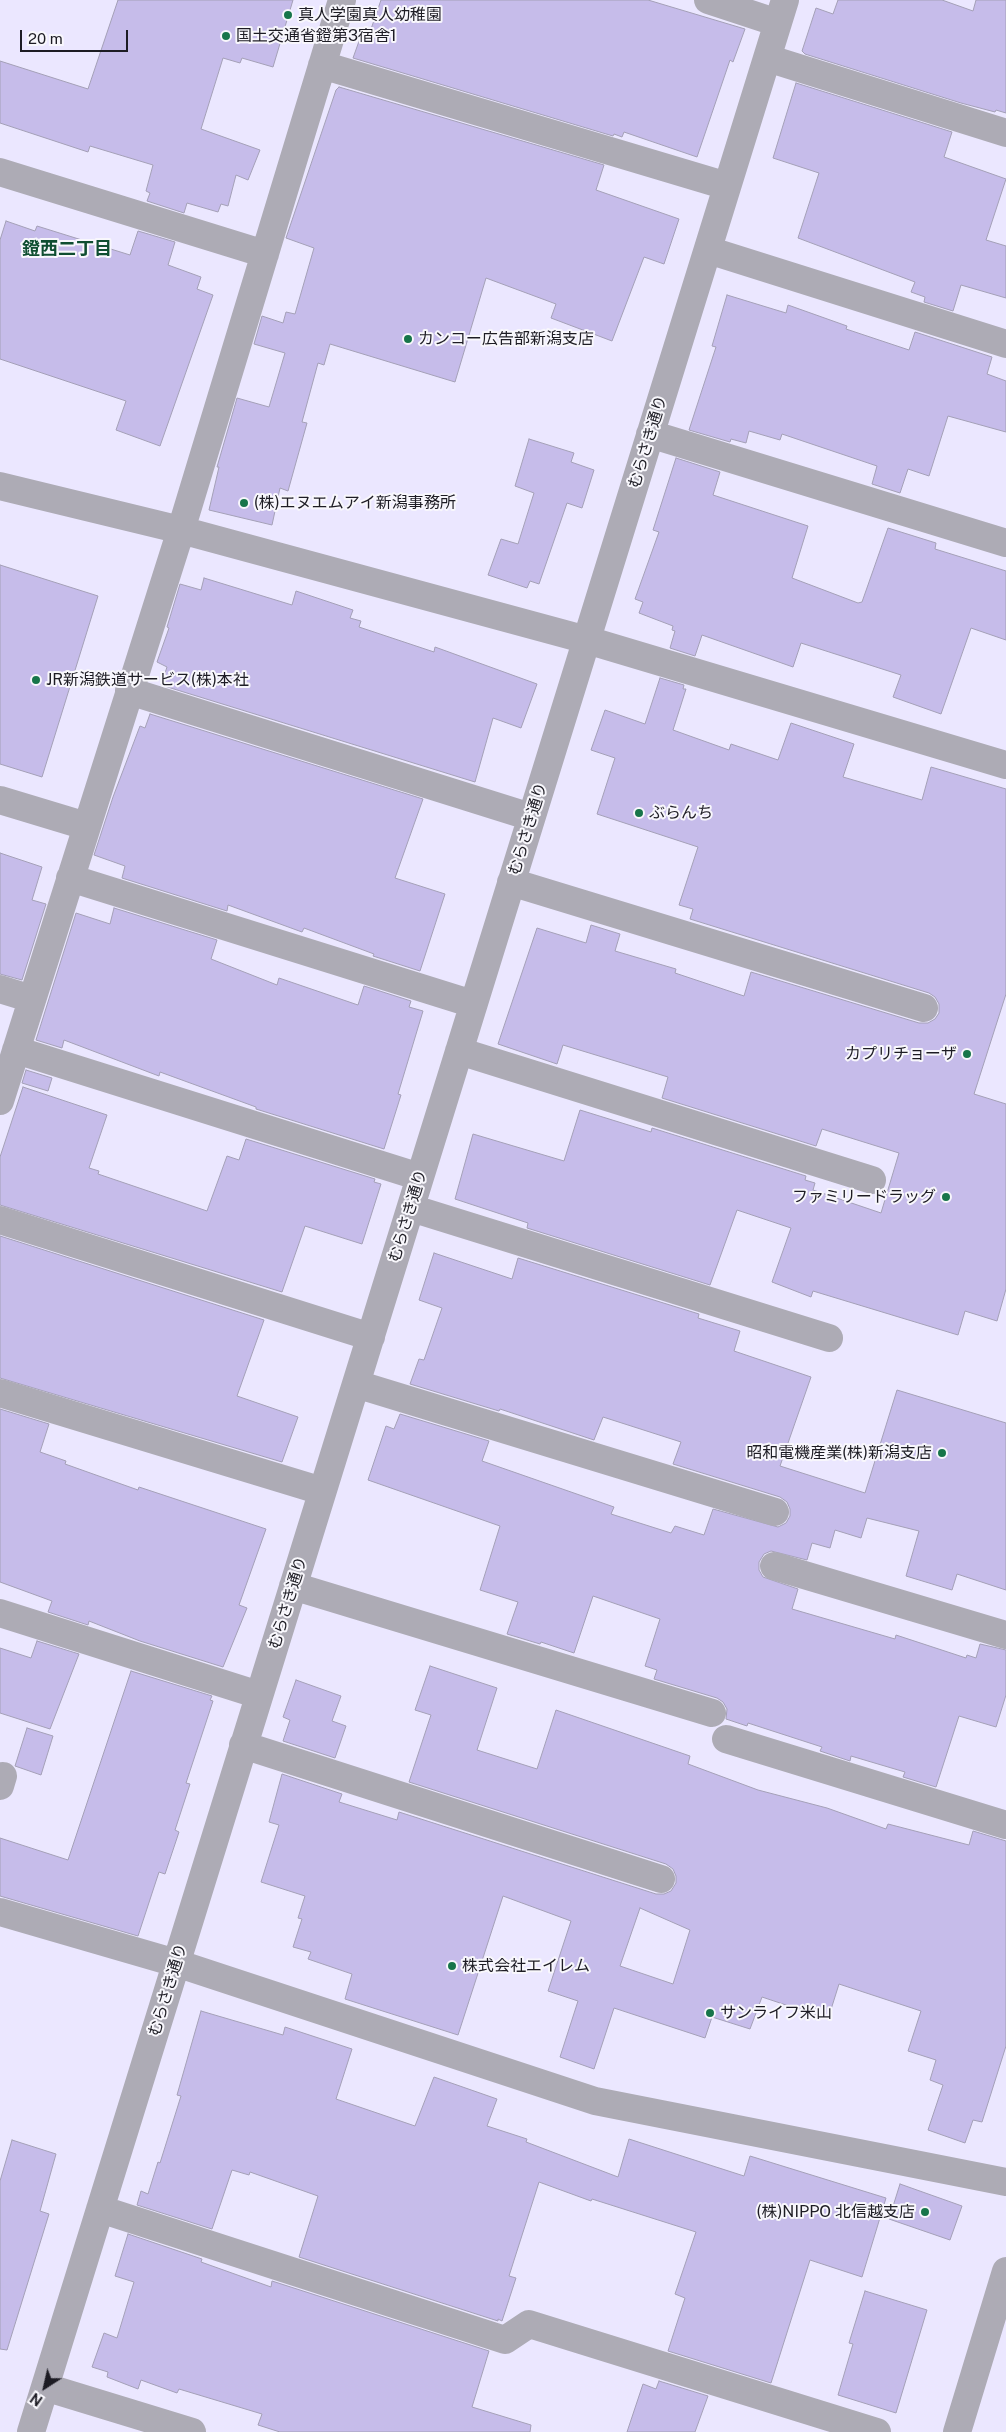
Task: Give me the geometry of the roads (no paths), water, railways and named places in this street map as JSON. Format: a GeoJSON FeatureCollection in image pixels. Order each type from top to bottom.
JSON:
{"type":"FeatureCollection","features":[{"type":"Feature","properties":{"kind":"street"},"geometry":{"type":"LineString","coordinates":[[0,1101],[181,530],[342,0]]}},
{"type":"Feature","properties":{"kind":"street"},"geometry":{"type":"LineString","coordinates":[[708,0],[782,11]]}},
{"type":"Feature","properties":{"kind":"street","name":"むらさき通り"},"geometry":{"type":"LineString","coordinates":[[30,2432],[782,11]]}},
{"type":"Feature","properties":{"kind":"street"},"geometry":{"type":"LineString","coordinates":[[767,58],[1006,133]]}},
{"type":"Feature","properties":{"kind":"street"},"geometry":{"type":"LineString","coordinates":[[322,65],[727,186]]}},
{"type":"Feature","properties":{"kind":"street"},"geometry":{"type":"LineString","coordinates":[[0,172],[265,254]]}},
{"type":"Feature","properties":{"kind":"street"},"geometry":{"type":"LineString","coordinates":[[708,250],[1006,344]]}},
{"type":"Feature","properties":{"kind":"street"},"geometry":{"type":"LineString","coordinates":[[650,434],[1006,543]]}},
{"type":"Feature","properties":{"kind":"street"},"geometry":{"type":"LineString","coordinates":[[0,486],[181,530],[587,640],[1006,765]]}},
{"type":"Feature","properties":{"kind":"street"},"geometry":{"type":"LineString","coordinates":[[129,691],[531,817]]}},
{"type":"Feature","properties":{"kind":"street"},"geometry":{"type":"LineString","coordinates":[[0,800],[86,826]]}},
{"type":"Feature","properties":{"kind":"street"},"geometry":{"type":"LineString","coordinates":[[70,878],[473,1004]]}},
{"type":"Feature","properties":{"kind":"street"},"geometry":{"type":"LineString","coordinates":[[512,882],[924,1008]]}},
{"type":"Feature","properties":{"kind":"street"},"geometry":{"type":"LineString","coordinates":[[0,989],[32,999]]}},
{"type":"Feature","properties":{"kind":"street"},"geometry":{"type":"LineString","coordinates":[[16,1050],[420,1177]]}},
{"type":"Feature","properties":{"kind":"street"},"geometry":{"type":"LineString","coordinates":[[459,1051],[872,1180]]}},
{"type":"Feature","properties":{"kind":"street"},"geometry":{"type":"LineString","coordinates":[[411,1208],[829,1338]]}},
{"type":"Feature","properties":{"kind":"street"},"geometry":{"type":"LineString","coordinates":[[0,1220],[371,1336]]}},
{"type":"Feature","properties":{"kind":"street"},"geometry":{"type":"LineString","coordinates":[[356,1384],[775,1512]]}},
{"type":"Feature","properties":{"kind":"street"},"geometry":{"type":"LineString","coordinates":[[0,1393],[322,1491]]}},
{"type":"Feature","properties":{"kind":"street"},"geometry":{"type":"LineString","coordinates":[[774,1566],[1006,1635]]}},
{"type":"Feature","properties":{"kind":"street"},"geometry":{"type":"LineString","coordinates":[[293,1586],[712,1713]]}},
{"type":"Feature","properties":{"kind":"street"},"geometry":{"type":"LineString","coordinates":[[0,1613],[259,1695]]}},
{"type":"Feature","properties":{"kind":"street"},"geometry":{"type":"LineString","coordinates":[[726,1739],[1006,1826]]}},
{"type":"Feature","properties":{"kind":"street"},"geometry":{"type":"LineString","coordinates":[[243,1745],[661,1879]]}},
{"type":"Feature","properties":{"kind":"street"},"geometry":{"type":"LineString","coordinates":[[0,1912],[176,1963],[595,2101],[1006,2182]]}},
{"type":"Feature","properties":{"kind":"street"},"geometry":{"type":"LineString","coordinates":[[100,2209],[505,2340],[529,2324],[877,2432]]}},
{"type":"Feature","properties":{"kind":"street"},"geometry":{"type":"LineString","coordinates":[[957,2432],[1006,2271]]}},
{"type":"Feature","properties":{"kind":"street"},"geometry":{"type":"LineString","coordinates":[[45,2387],[192,2432]]}},
{"type":"Feature","properties":{"kind":"place","name":"真人学園真人幼稚園"},"geometry":{"type":"Point","coordinates":[288,15]}},
{"type":"Feature","properties":{"kind":"place","name":"国土交通省鐙第3宿舎1"},"geometry":{"type":"Point","coordinates":[226,36]}},
{"type":"Feature","properties":{"kind":"place","name":"カンコー広告部新潟支店"},"geometry":{"type":"Point","coordinates":[408,339]}},
{"type":"Feature","properties":{"kind":"place","name":"(株)エヌエムアイ新潟事務所"},"geometry":{"type":"Point","coordinates":[244,503]}},
{"type":"Feature","properties":{"kind":"place","name":"JR新潟鉄道サービス(株)本社"},"geometry":{"type":"Point","coordinates":[36,680]}},
{"type":"Feature","properties":{"kind":"place","name":"ぶらんち"},"geometry":{"type":"Point","coordinates":[639,813]}},
{"type":"Feature","properties":{"kind":"place","name":"カプリチョーザ"},"geometry":{"type":"Point","coordinates":[967,1054]}},
{"type":"Feature","properties":{"kind":"place","name":"ファミリードラッグ"},"geometry":{"type":"Point","coordinates":[946,1197]}},
{"type":"Feature","properties":{"kind":"place","name":"昭和電機産業(株)新潟支店"},"geometry":{"type":"Point","coordinates":[942,1453]}},
{"type":"Feature","properties":{"kind":"place","name":"株式会社エイレム"},"geometry":{"type":"Point","coordinates":[452,1966]}},
{"type":"Feature","properties":{"kind":"place","name":"サンライフ米山"},"geometry":{"type":"Point","coordinates":[710,2013]}},
{"type":"Feature","properties":{"kind":"place","name":"(株)NIPPO 北信越支店"},"geometry":{"type":"Point","coordinates":[925,2212]}},
{"type":"Feature","properties":{"kind":"district","name":"鐙西二丁目"},"geometry":{"type":"Point","coordinates":[67,249]}}]}
